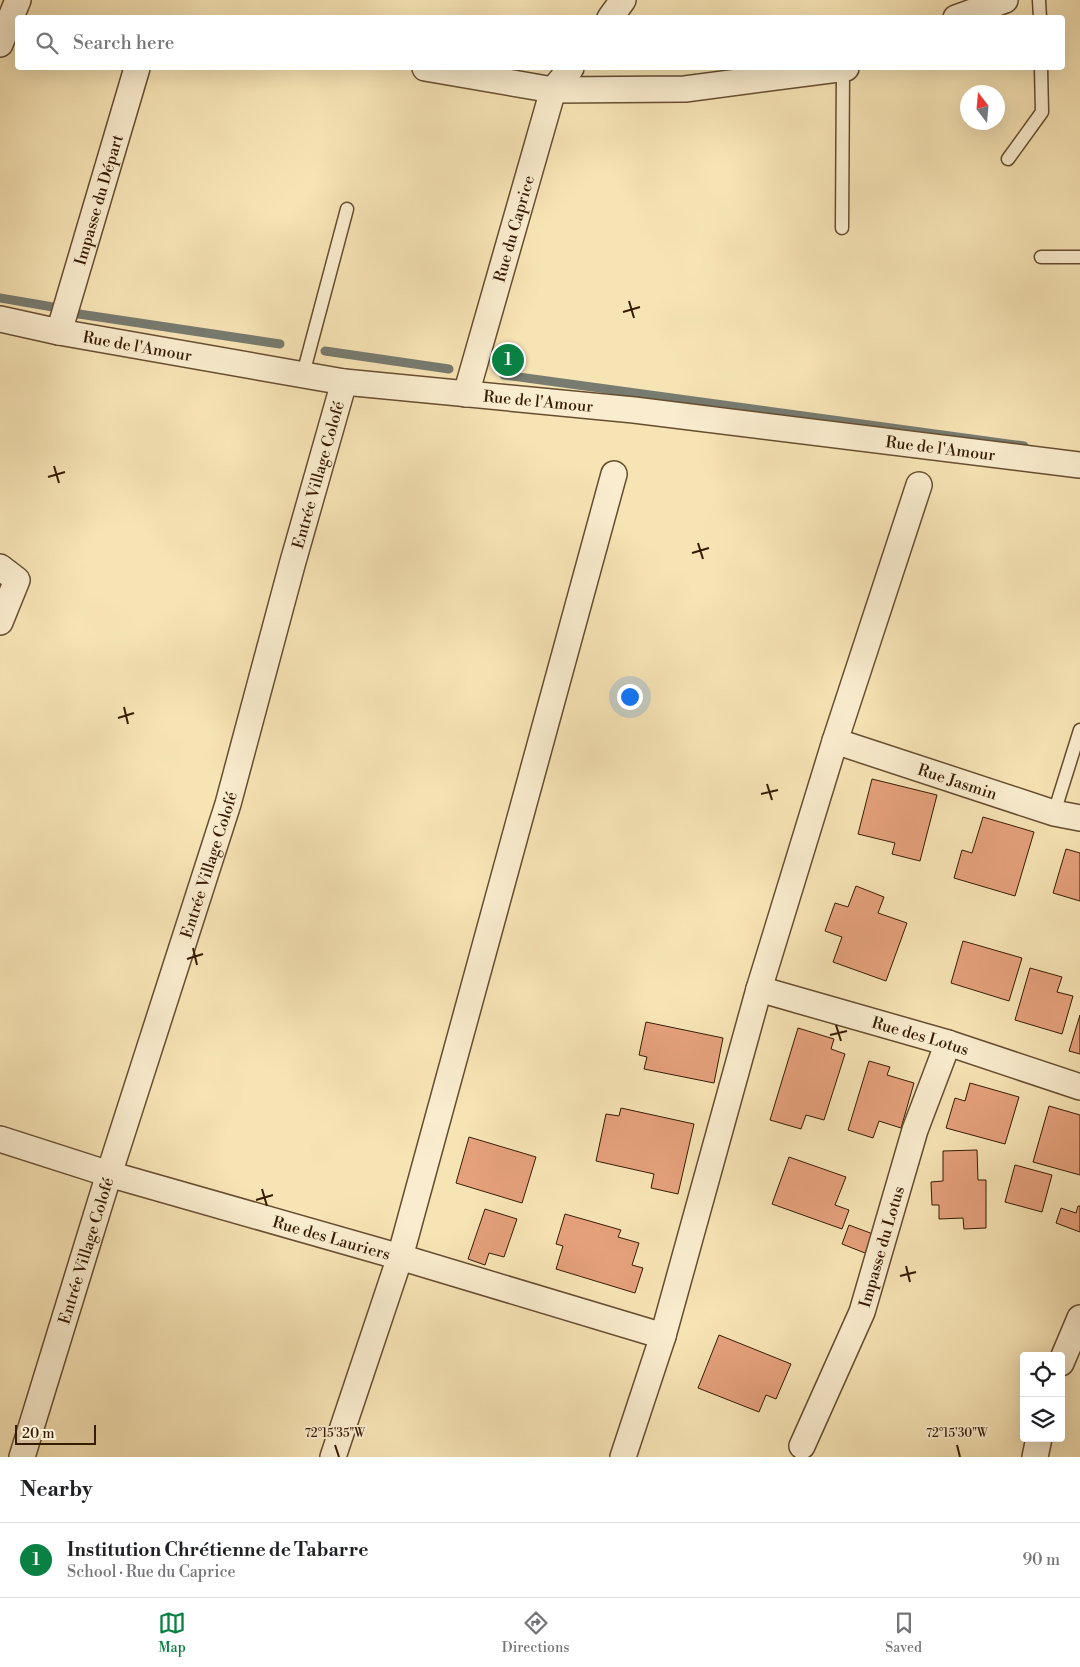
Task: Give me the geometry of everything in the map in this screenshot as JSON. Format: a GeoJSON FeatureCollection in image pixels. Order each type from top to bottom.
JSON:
{"type":"FeatureCollection","features":[{"type":"Feature","properties":{"kind":"street"},"geometry":{"type":"LineString","coordinates":[[0,44],[18,0]]}},
{"type":"Feature","properties":{"kind":"street"},"geometry":{"type":"LineString","coordinates":[[612,15],[623,0]]}},
{"type":"Feature","properties":{"kind":"street"},"geometry":{"type":"LineString","coordinates":[[964,15],[1005,0]]}},
{"type":"Feature","properties":{"kind":"street","name":"Impasse du Départ"},"geometry":{"type":"LineString","coordinates":[[58,332],[136,70]]}},
{"type":"Feature","properties":{"kind":"street"},"geometry":{"type":"LineString","coordinates":[[437,70],[553,90],[685,89],[829,70]]}},
{"type":"Feature","properties":{"kind":"street","name":"Rue du Caprice"},"geometry":{"type":"LineString","coordinates":[[466,394],[553,90],[569,70]]}},
{"type":"Feature","properties":{"kind":"street","name":"Rue de l'Amour"},"geometry":{"type":"LineString","coordinates":[[0,319],[58,332],[344,382],[634,410],[1080,465]]}},
{"type":"Feature","properties":{"kind":"street","name":"Entrée Village Colofé"},"geometry":{"type":"LineString","coordinates":[[22,1457],[109,1174],[228,804],[292,565],[344,382]]}},
{"type":"Feature","properties":{"kind":"street"},"geometry":{"type":"LineString","coordinates":[[333,1457],[400,1257],[614,474]]}},
{"type":"Feature","properties":{"kind":"street"},"geometry":{"type":"LineString","coordinates":[[623,1457],[663,1336],[759,989],[836,741],[919,486]]}},
{"type":"Feature","properties":{"kind":"street"},"geometry":{"type":"LineString","coordinates":[[0,622],[8,574]]}},
{"type":"Feature","properties":{"kind":"street","name":"Rue Jasmin"},"geometry":{"type":"LineString","coordinates":[[836,741],[1054,813],[1080,818]]}},
{"type":"Feature","properties":{"kind":"street","name":"Rue des Lotus"},"geometry":{"type":"LineString","coordinates":[[759,989],[948,1044],[1080,1087]]}},
{"type":"Feature","properties":{"kind":"street","name":"Impasse du Lotus"},"geometry":{"type":"LineString","coordinates":[[802,1446],[862,1312],[915,1130],[948,1044]]}},
{"type":"Feature","properties":{"kind":"street","name":"Rue des Lauriers"},"geometry":{"type":"LineString","coordinates":[[0,1139],[109,1174],[400,1257],[663,1336]]}},
{"type":"Feature","properties":{"kind":"street"},"geometry":{"type":"LineString","coordinates":[[1065,1354],[1080,1318]]}},
{"type":"Feature","properties":{"kind":"street"},"geometry":{"type":"LineString","coordinates":[[1035,1457],[1038,1442]]}},
{"type":"Feature","properties":{"kind":"lane"},"geometry":{"type":"LineString","coordinates":[[1039,0],[1040,15]]}},
{"type":"Feature","properties":{"kind":"lane"},"geometry":{"type":"LineString","coordinates":[[842,228],[844,70]]}},
{"type":"Feature","properties":{"kind":"lane"},"geometry":{"type":"LineString","coordinates":[[1008,159],[1042,112],[1041,70]]}},
{"type":"Feature","properties":{"kind":"lane"},"geometry":{"type":"LineString","coordinates":[[303,374],[347,209]]}},
{"type":"Feature","properties":{"kind":"lane"},"geometry":{"type":"LineString","coordinates":[[1041,257],[1080,257]]}},
{"type":"Feature","properties":{"kind":"lane"},"geometry":{"type":"LineString","coordinates":[[1054,813],[1080,730]]}},
{"type":"Feature","properties":{"kind":"building"},"geometry":{"type":"Polygon","coordinates":[[[872,779],[937,795],[920,861],[892,854],[895,843],[858,834],[872,779]]]}},
{"type":"Feature","properties":{"kind":"building"},"geometry":{"type":"Polygon","coordinates":[[[983,817],[1034,832],[1015,896],[954,878],[962,850],[972,853],[983,817]]]}},
{"type":"Feature","properties":{"kind":"building"},"geometry":{"type":"Polygon","coordinates":[[[1066,849],[1080,853],[1080,901],[1053,893],[1066,849]]]}},
{"type":"Feature","properties":{"kind":"building"},"geometry":{"type":"Polygon","coordinates":[[[856,886],[884,897],[878,913],[907,923],[886,981],[833,962],[842,937],[825,931],[835,903],[848,907],[856,886]]]}},
{"type":"Feature","properties":{"kind":"building"},"geometry":{"type":"Polygon","coordinates":[[[963,941],[1022,958],[1009,1001],[951,983],[963,941]]]}},
{"type":"Feature","properties":{"kind":"building"},"geometry":{"type":"Polygon","coordinates":[[[1030,968],[1062,977],[1057,992],[1073,996],[1062,1034],[1015,1020],[1030,968]]]}},
{"type":"Feature","properties":{"kind":"building"},"geometry":{"type":"Polygon","coordinates":[[[1080,1015],[1080,1054],[1069,1051],[1080,1015]]]}},
{"type":"Feature","properties":{"kind":"building"},"geometry":{"type":"Polygon","coordinates":[[[646,1022],[723,1038],[714,1083],[644,1069],[647,1057],[639,1055],[646,1022]]]}},
{"type":"Feature","properties":{"kind":"building"},"geometry":{"type":"Polygon","coordinates":[[[798,1028],[834,1039],[831,1049],[845,1054],[824,1120],[806,1115],[801,1129],[770,1120],[798,1028]]]}},
{"type":"Feature","properties":{"kind":"building"},"geometry":{"type":"Polygon","coordinates":[[[869,1061],[890,1067],[887,1075],[914,1083],[901,1128],[879,1121],[873,1138],[848,1130],[869,1061]]]}},
{"type":"Feature","properties":{"kind":"building"},"geometry":{"type":"Polygon","coordinates":[[[970,1083],[1019,1097],[1005,1144],[946,1128],[955,1098],[965,1101],[970,1083]]]}},
{"type":"Feature","properties":{"kind":"building"},"geometry":{"type":"Polygon","coordinates":[[[1049,1106],[1080,1115],[1080,1175],[1033,1162],[1049,1106]]]}},
{"type":"Feature","properties":{"kind":"building"},"geometry":{"type":"Polygon","coordinates":[[[621,1108],[694,1124],[678,1194],[651,1188],[654,1174],[596,1161],[606,1114],[619,1116],[621,1108]]]}},
{"type":"Feature","properties":{"kind":"building"},"geometry":{"type":"Polygon","coordinates":[[[469,1137],[536,1157],[522,1203],[456,1183],[469,1137]]]}},
{"type":"Feature","properties":{"kind":"building"},"geometry":{"type":"Polygon","coordinates":[[[977,1150],[978,1180],[986,1180],[986,1228],[964,1229],[963,1218],[939,1219],[939,1205],[932,1205],[931,1182],[943,1181],[943,1151],[977,1150]]]}},
{"type":"Feature","properties":{"kind":"building"},"geometry":{"type":"Polygon","coordinates":[[[789,1157],[846,1177],[835,1205],[849,1210],[842,1229],[772,1204],[789,1157]]]}},
{"type":"Feature","properties":{"kind":"building"},"geometry":{"type":"Polygon","coordinates":[[[1015,1165],[1052,1175],[1042,1212],[1005,1202],[1015,1165]]]}},
{"type":"Feature","properties":{"kind":"building"},"geometry":{"type":"Polygon","coordinates":[[[1078,1206],[1080,1206],[1080,1232],[1056,1223],[1061,1208],[1076,1213],[1078,1206]]]}},
{"type":"Feature","properties":{"kind":"building"},"geometry":{"type":"Polygon","coordinates":[[[485,1209],[517,1219],[504,1257],[489,1253],[485,1265],[468,1259],[485,1209]]]}},
{"type":"Feature","properties":{"kind":"building"},"geometry":{"type":"Polygon","coordinates":[[[565,1214],[621,1230],[618,1237],[639,1243],[632,1265],[643,1268],[635,1293],[556,1269],[563,1246],[556,1244],[565,1214]]]}},
{"type":"Feature","properties":{"kind":"building"},"geometry":{"type":"Polygon","coordinates":[[[849,1225],[873,1234],[865,1253],[842,1244],[849,1225]]]}},
{"type":"Feature","properties":{"kind":"building"},"geometry":{"type":"Polygon","coordinates":[[[719,1335],[791,1364],[776,1399],[766,1395],[759,1412],[698,1388],[719,1335]]]}},
{"type":"Feature","properties":{"kind":"waterway"},"geometry":{"type":"LineString","coordinates":[[0,298],[53,307]]}},
{"type":"Feature","properties":{"kind":"waterway"},"geometry":{"type":"LineString","coordinates":[[79,314],[280,344]]}},
{"type":"Feature","properties":{"kind":"waterway"},"geometry":{"type":"LineString","coordinates":[[325,351],[449,369]]}},
{"type":"Feature","properties":{"kind":"waterway"},"geometry":{"type":"LineString","coordinates":[[504,375],[1024,446]]}},
{"type":"Feature","properties":{"kind":"place","name":"Institution Chrétienne de Tabarre"},"geometry":{"type":"Point","coordinates":[508,360]}}]}
